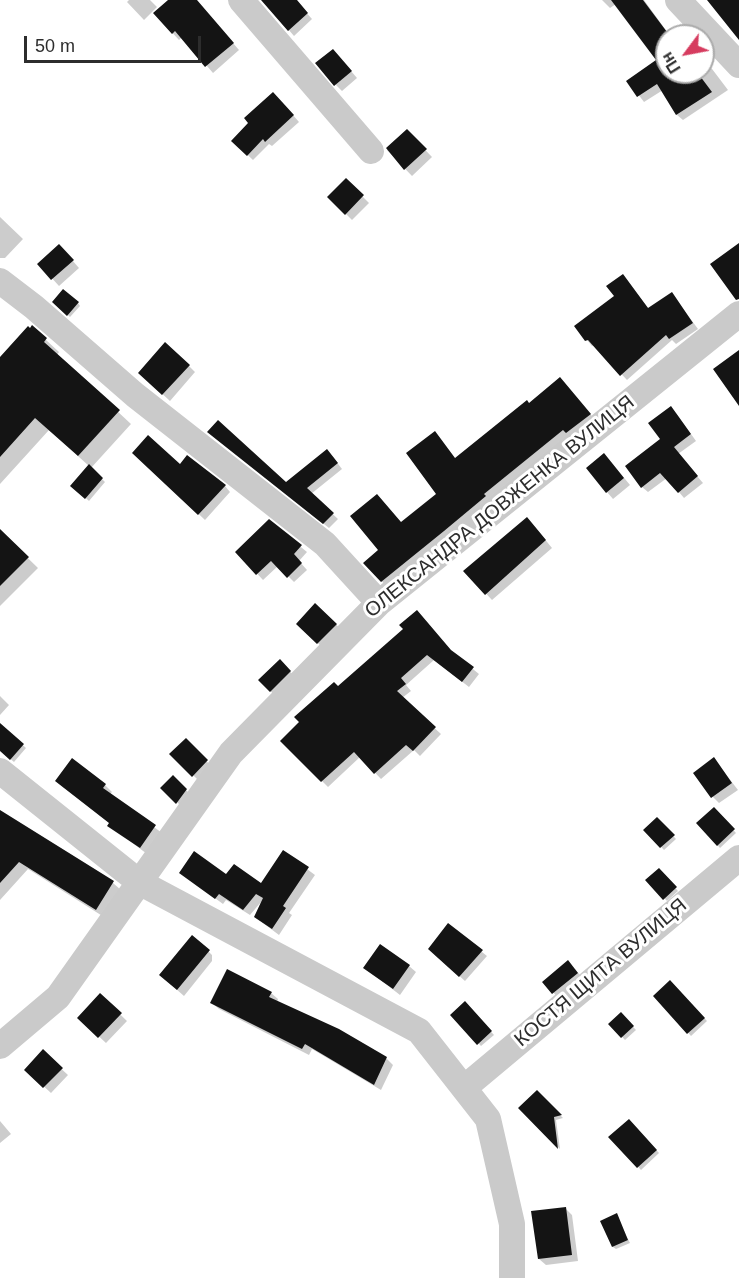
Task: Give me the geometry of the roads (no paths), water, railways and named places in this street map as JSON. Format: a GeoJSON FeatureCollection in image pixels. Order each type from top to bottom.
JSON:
{"type":"FeatureCollection","features":[{"type":"Feature","properties":{"kind":"street"},"geometry":{"type":"LineString","coordinates":[[241,0],[371,151]]}},
{"type":"Feature","properties":{"kind":"street"},"geometry":{"type":"LineString","coordinates":[[678,0],[739,65]]}},
{"type":"Feature","properties":{"kind":"street"},"geometry":{"type":"LineString","coordinates":[[0,281],[34,307],[135,395],[325,544],[379,603]]}},
{"type":"Feature","properties":{"kind":"street","name":"ОЛЕКСАНДРА ДОВЖЕНКА ВУЛИЦЯ"},"geometry":{"type":"LineString","coordinates":[[0,1046],[58,997],[231,753],[379,603],[739,314]]}},
{"type":"Feature","properties":{"kind":"street"},"geometry":{"type":"LineString","coordinates":[[0,771],[139,882],[419,1031],[488,1119],[512,1224],[512,1278]]}},
{"type":"Feature","properties":{"kind":"street","name":"КОСТЯ ЩИТА ВУЛИЦЯ"},"geometry":{"type":"LineString","coordinates":[[464,1088],[739,858]]}}]}
